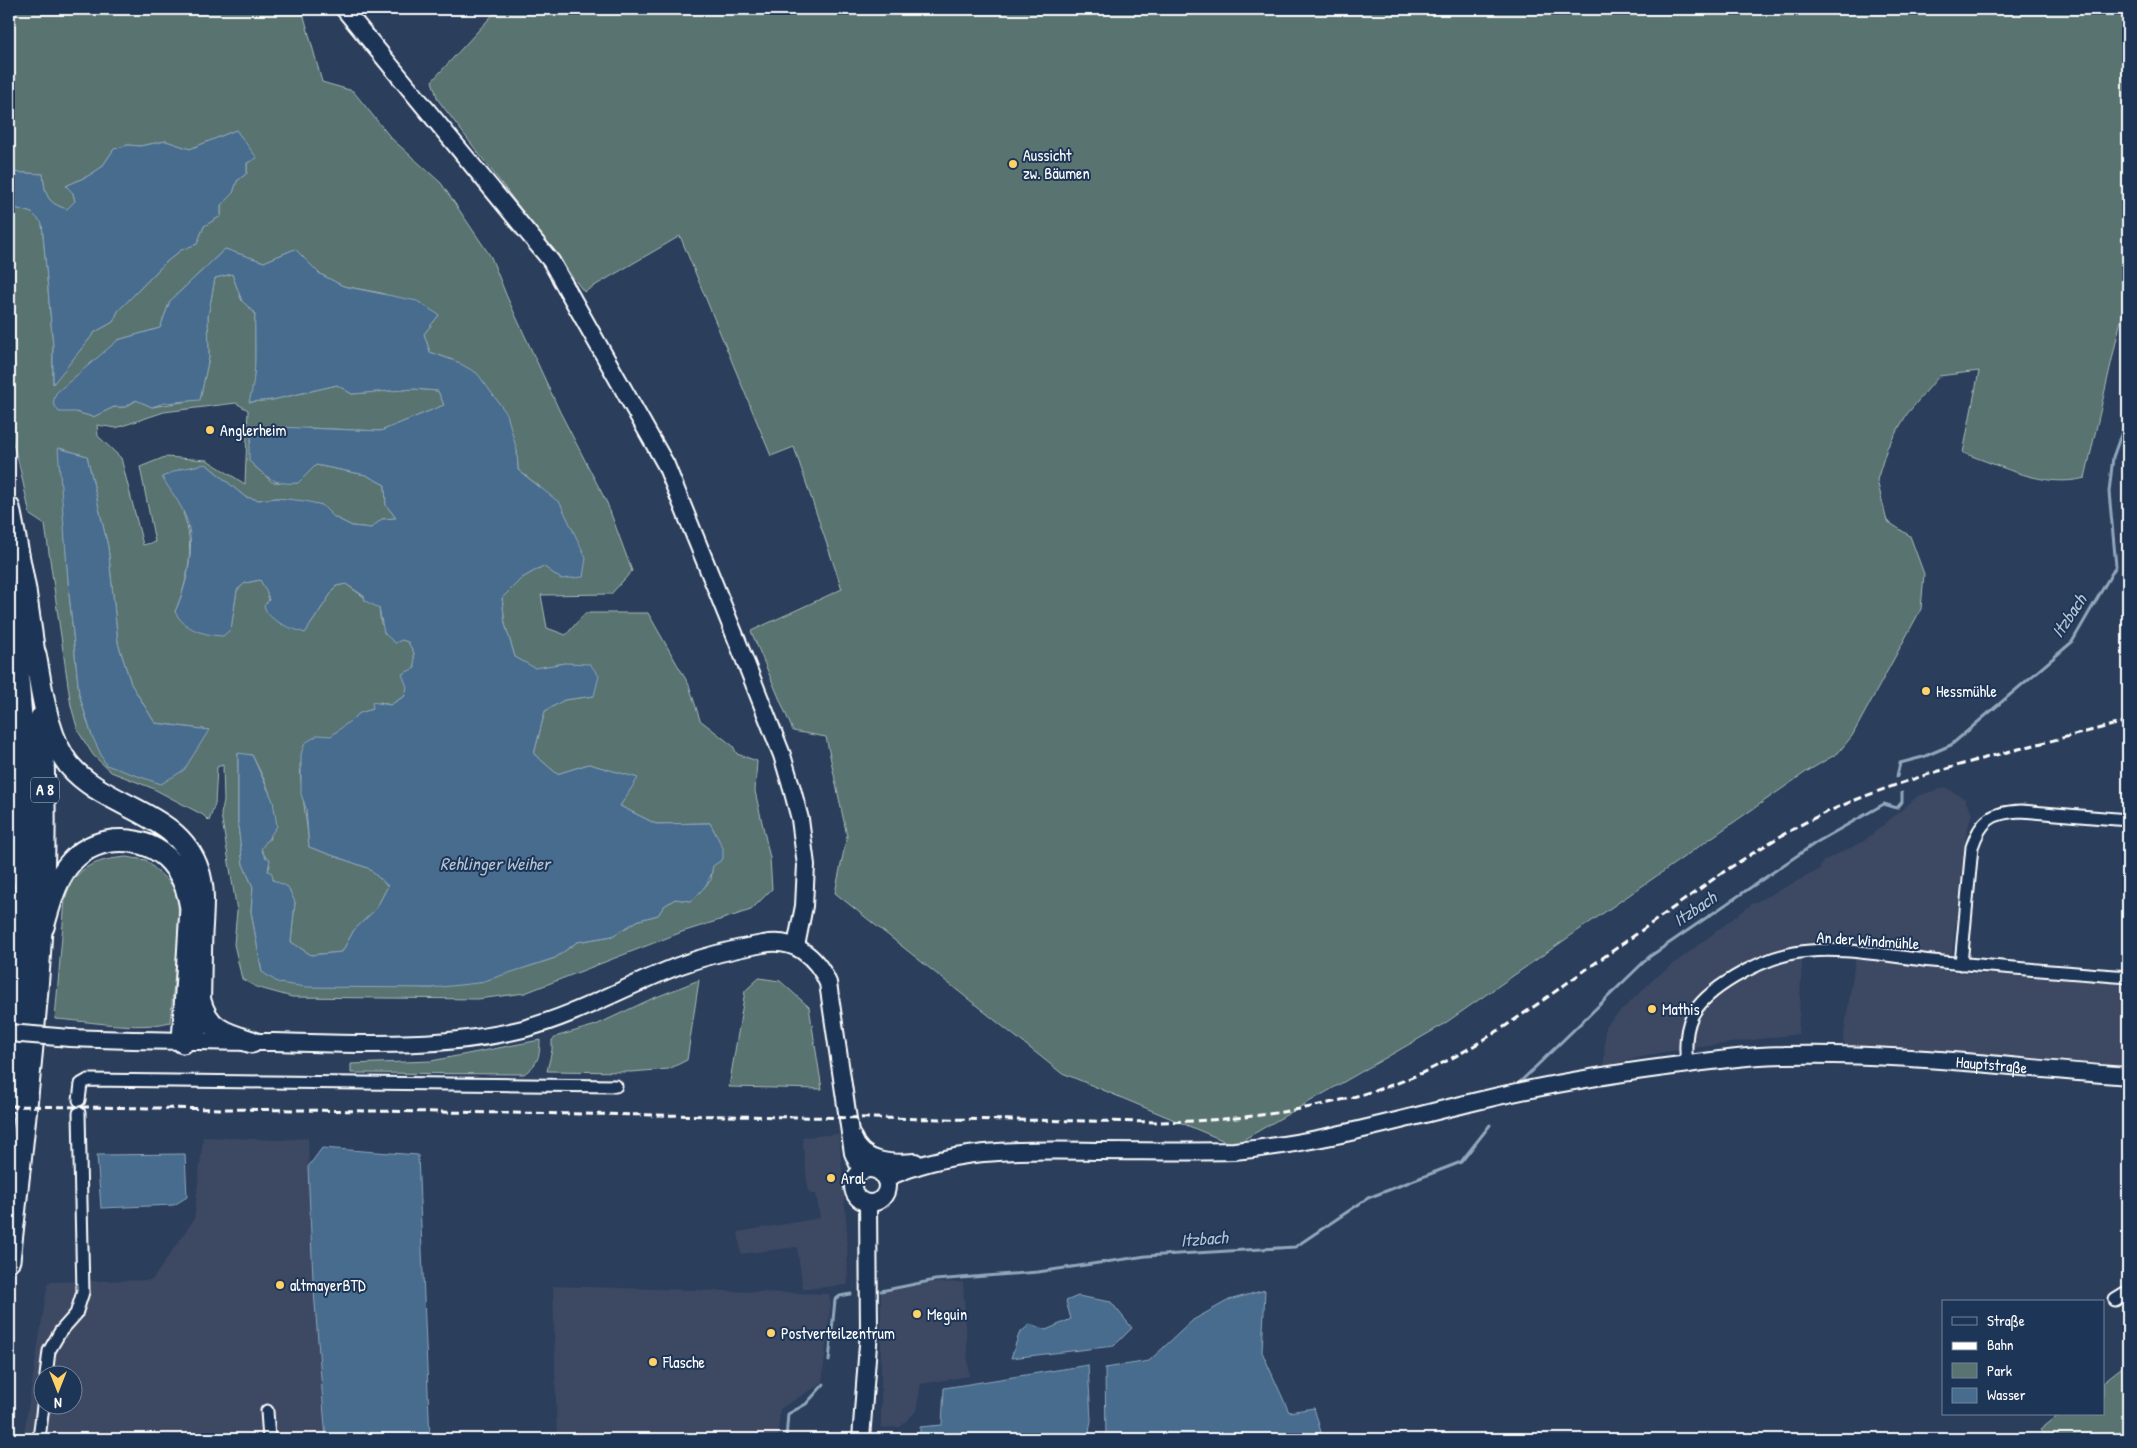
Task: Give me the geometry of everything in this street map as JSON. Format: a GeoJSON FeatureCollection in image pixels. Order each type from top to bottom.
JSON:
{"type":"FeatureCollection","features":[{"type":"Feature","properties":{"kind":"highway","name":"A 8"},"geometry":{"type":"LineString","coordinates":[[9,508],[26,590],[35,654],[40,702],[45,809],[34,922],[9,1101]]}},
{"type":"Feature","properties":{"kind":"highway","name":"A 8"},"geometry":{"type":"LineString","coordinates":[[9,603],[22,704],[34,922],[32,1063],[9,1260]]}},
{"type":"Feature","properties":{"kind":"highway"},"geometry":{"type":"LineString","coordinates":[[35,654],[52,731],[69,764],[93,787],[171,831],[192,855],[199,871],[202,891],[199,1021],[195,1034],[184,1042]]}},
{"type":"Feature","properties":{"kind":"highway"},"geometry":{"type":"LineString","coordinates":[[34,922],[61,874],[87,848],[104,842],[122,840],[141,843],[157,850],[170,861],[180,874],[188,891],[191,908],[184,1042]]}},
{"type":"Feature","properties":{"kind":"highway"},"geometry":{"type":"LineString","coordinates":[[9,841],[34,922]]}},
{"type":"Feature","properties":{"kind":"highway"},"geometry":{"type":"LineString","coordinates":[[199,999],[204,1016],[214,1026],[233,1036],[252,1042]]}},
{"type":"Feature","properties":{"kind":"main road"},"geometry":{"type":"LineString","coordinates":[[344,9],[551,261],[666,464],[754,683],[792,789],[800,819],[806,865],[804,906],[796,946]]}},
{"type":"Feature","properties":{"kind":"main road"},"geometry":{"type":"LineString","coordinates":[[9,1033],[70,1038],[184,1042],[358,1044],[446,1042],[524,1028],[572,1012],[678,966],[735,949],[782,942],[796,946],[810,955],[823,971],[828,983],[853,1153],[861,1171]]}},
{"type":"Feature","properties":{"kind":"main road","name":"Hauptstraße"},"geometry":{"type":"LineString","coordinates":[[940,1161],[994,1152],[1022,1150],[1192,1152],[1273,1147],[1355,1132],[1472,1102],[1542,1088],[1687,1064],[1781,1055],[1854,1056],[2128,1076]]}},
{"type":"Feature","properties":{"kind":"main road"},"geometry":{"type":"LineString","coordinates":[[850,1128],[861,1151],[885,1162],[900,1164],[940,1161]]}},
{"type":"Feature","properties":{"kind":"main road"},"geometry":{"type":"LineString","coordinates":[[885,1180],[918,1167],[940,1161]]}},
{"type":"Feature","properties":{"kind":"main road"},"geometry":{"type":"LineString","coordinates":[[872,1169],[878,1171],[885,1180],[887,1185],[883,1197],[879,1201],[862,1202],[854,1193],[854,1181],[861,1171],[872,1169]]}},
{"type":"Feature","properties":{"kind":"main road"},"geometry":{"type":"LineString","coordinates":[[860,1439],[868,1341],[868,1203]]}},
{"type":"Feature","properties":{"kind":"street"},"geometry":{"type":"LineString","coordinates":[[1961,964],[1972,846],[1978,831],[1985,821],[2013,811],[2128,820]]}},
{"type":"Feature","properties":{"kind":"street","name":"An der Windmühle"},"geometry":{"type":"LineString","coordinates":[[1687,1064],[1686,1036],[1692,1016],[1702,1003],[1714,991],[1767,961],[1790,954],[1840,951],[1961,964],[2128,977]]}},
{"type":"Feature","properties":{"kind":"street"},"geometry":{"type":"LineString","coordinates":[[79,1100],[80,1084],[88,1080],[616,1086]]}},
{"type":"Feature","properties":{"kind":"street"},"geometry":{"type":"LineString","coordinates":[[47,1366],[49,1351],[60,1332],[76,1314],[83,1292],[79,1113]]}},
{"type":"Feature","properties":{"kind":"street"},"geometry":{"type":"LineString","coordinates":[[2115,1300],[2128,1292]]}},
{"type":"Feature","properties":{"kind":"street"},"geometry":{"type":"LineString","coordinates":[[267,1411],[268,1439]]}},
{"type":"Feature","properties":{"kind":"street"},"geometry":{"type":"LineString","coordinates":[[39,1439],[42,1416]]}},
{"type":"Feature","properties":{"kind":"shaded area"},"geometry":{"type":"Polygon","coordinates":[[[1945,787],[1964,798],[1972,813],[1966,835],[1950,972],[2128,984],[2128,1068],[1846,1047],[1843,1040],[1857,948],[1823,944],[1803,946],[1798,1034],[1664,1052],[1604,1066],[1605,1026],[1655,978],[1752,904],[1819,870],[1823,861],[1864,841],[1918,796],[1945,787]]]}},
{"type":"Feature","properties":{"kind":"shaded area"},"geometry":{"type":"Polygon","coordinates":[[[839,1134],[847,1229],[848,1285],[803,1289],[797,1247],[741,1254],[738,1232],[820,1218],[816,1194],[811,1194],[808,1190],[802,1137],[839,1134]]]}},
{"type":"Feature","properties":{"kind":"shaded area"},"geometry":{"type":"Polygon","coordinates":[[[203,1137],[281,1140],[308,1138],[313,1279],[326,1439],[23,1439],[32,1382],[32,1416],[82,1416],[82,1366],[35,1366],[48,1282],[152,1280],[194,1219],[203,1137]]]}},
{"type":"Feature","properties":{"kind":"shaded area"},"geometry":{"type":"Polygon","coordinates":[[[963,1282],[969,1376],[921,1384],[916,1411],[900,1427],[881,1428],[881,1293],[930,1283],[963,1282]]]}},
{"type":"Feature","properties":{"kind":"shaded area"},"geometry":{"type":"Polygon","coordinates":[[[553,1286],[829,1294],[831,1303],[822,1383],[780,1409],[778,1439],[557,1439],[553,1286]]]}},
{"type":"Feature","properties":{"kind":"green space"},"geometry":{"type":"Polygon","coordinates":[[[9,9],[302,9],[322,82],[353,91],[391,138],[441,183],[491,257],[507,297],[560,412],[607,503],[632,571],[611,594],[541,595],[547,628],[566,635],[585,613],[648,613],[689,685],[700,720],[733,746],[737,754],[757,761],[755,791],[770,858],[772,889],[751,910],[682,932],[525,993],[478,999],[292,997],[256,987],[242,979],[234,944],[237,911],[221,814],[224,801],[223,765],[217,767],[215,804],[209,821],[203,815],[152,788],[111,772],[93,755],[78,731],[71,706],[45,525],[30,515],[19,464],[9,430],[9,206],[32,213],[42,223],[53,345],[53,383],[95,332],[113,322],[118,311],[165,263],[181,250],[197,244],[204,226],[221,216],[221,205],[233,193],[237,181],[247,173],[247,163],[256,158],[236,130],[190,149],[166,141],[140,146],[128,145],[114,149],[102,167],[66,186],[73,193],[75,201],[67,209],[55,204],[48,197],[43,174],[9,172],[9,9]],[[225,249],[170,301],[160,328],[118,340],[76,412],[93,417],[114,407],[125,407],[137,400],[152,407],[200,399],[209,357],[208,316],[215,278],[232,274],[242,301],[255,313],[255,369],[250,402],[272,400],[337,385],[352,394],[414,389],[438,391],[444,405],[381,431],[309,428],[249,461],[272,482],[298,483],[316,465],[366,475],[385,485],[386,505],[396,518],[382,519],[371,528],[352,526],[334,517],[322,505],[277,498],[259,500],[245,497],[206,464],[183,513],[189,538],[189,563],[184,588],[175,612],[231,628],[237,590],[245,583],[260,580],[266,590],[269,601],[266,603],[305,633],[336,586],[346,584],[379,608],[381,624],[402,640],[408,642],[414,653],[415,668],[405,696],[390,705],[380,702],[374,709],[360,713],[300,764],[309,847],[368,868],[388,886],[376,909],[354,930],[342,952],[311,955],[291,942],[295,902],[273,880],[268,871],[270,865],[261,849],[263,843],[269,840],[272,827],[273,816],[270,796],[263,776],[252,755],[238,754],[238,826],[243,864],[253,887],[251,911],[262,972],[397,987],[432,988],[527,967],[555,958],[577,942],[612,936],[639,920],[658,915],[664,906],[675,899],[691,901],[711,880],[715,833],[710,823],[656,824],[620,806],[637,778],[589,764],[557,774],[534,754],[545,711],[564,700],[594,696],[565,663],[535,669],[515,657],[505,624],[502,598],[522,578],[543,566],[561,578],[586,558],[573,534],[539,486],[518,470],[517,451],[455,361],[430,352],[424,334],[439,315],[381,293],[343,286],[320,274],[295,249],[264,262],[225,249]],[[236,403],[164,412],[116,428],[97,425],[98,436],[121,458],[143,545],[155,542],[140,467],[165,457],[207,460],[245,484],[248,410],[236,403]],[[59,448],[69,593],[79,694],[92,736],[209,730],[155,723],[131,684],[118,643],[108,547],[87,456],[59,448]]]}},
{"type":"Feature","properties":{"kind":"green space"},"geometry":{"type":"Polygon","coordinates":[[[498,9],[2128,9],[2128,289],[2085,478],[2070,481],[2054,481],[2039,478],[2008,470],[1963,453],[1979,371],[1939,376],[1907,414],[1887,448],[1877,480],[1887,521],[1910,536],[1924,574],[1921,609],[1852,736],[1838,753],[1806,772],[1441,1026],[1234,1145],[1060,1072],[835,893],[847,836],[826,737],[793,731],[751,631],[842,589],[794,447],[771,456],[680,236],[584,292],[438,100],[432,81],[498,9]]]}},
{"type":"Feature","properties":{"kind":"green space"},"geometry":{"type":"Polygon","coordinates":[[[126,857],[146,860],[174,887],[178,900],[179,933],[170,1022],[157,1025],[128,1026],[55,1019],[65,900],[69,889],[74,880],[87,867],[105,860],[126,857]]]}},
{"type":"Feature","properties":{"kind":"green space"},"geometry":{"type":"Polygon","coordinates":[[[759,978],[780,981],[809,1007],[822,1089],[729,1087],[745,991],[759,978]]]}},
{"type":"Feature","properties":{"kind":"green space"},"geometry":{"type":"Polygon","coordinates":[[[699,980],[687,1060],[669,1069],[631,1072],[547,1071],[552,1050],[552,1040],[558,1036],[596,1025],[649,1000],[699,980]]]}},
{"type":"Feature","properties":{"kind":"green space"},"geometry":{"type":"Polygon","coordinates":[[[540,1040],[537,1060],[524,1074],[351,1073],[351,1064],[431,1061],[540,1040]]]}},
{"type":"Feature","properties":{"kind":"green space"},"geometry":{"type":"Polygon","coordinates":[[[2126,1364],[2128,1367],[2128,1439],[2047,1439],[2040,1430],[2058,1416],[2104,1416],[2104,1381],[2126,1364]]]}},
{"type":"Feature","properties":{"kind":"water"},"geometry":{"type":"Polygon","coordinates":[[[236,130],[257,158],[247,163],[247,173],[237,181],[233,193],[221,205],[221,216],[204,226],[197,244],[181,250],[165,263],[118,311],[113,322],[95,332],[53,384],[53,345],[42,223],[32,213],[9,206],[9,172],[43,174],[48,197],[55,204],[67,209],[75,201],[73,193],[66,186],[102,167],[114,149],[128,145],[140,146],[166,141],[190,149],[236,130]]]}},
{"type":"Feature","properties":{"kind":"water","name":"Rehlinger Weiher"},"geometry":{"type":"Polygon","coordinates":[[[225,249],[264,262],[295,249],[320,274],[343,286],[417,301],[439,315],[424,334],[430,352],[455,361],[477,373],[507,414],[517,451],[518,470],[560,503],[586,558],[583,577],[561,579],[543,566],[522,578],[502,598],[505,624],[515,657],[535,668],[565,663],[590,664],[599,676],[594,696],[564,700],[545,711],[534,754],[557,774],[589,764],[638,778],[620,806],[656,824],[710,823],[723,848],[723,859],[713,866],[705,886],[691,901],[675,899],[664,906],[658,915],[639,920],[612,936],[577,942],[555,958],[478,983],[432,988],[306,987],[279,983],[262,972],[251,911],[253,887],[243,864],[238,826],[238,753],[252,755],[273,801],[277,826],[261,849],[265,857],[270,859],[268,871],[272,873],[273,880],[288,887],[295,902],[291,942],[311,955],[342,952],[354,930],[376,909],[388,886],[368,868],[309,847],[306,808],[301,794],[301,754],[305,743],[318,735],[331,736],[360,713],[373,709],[372,702],[390,705],[405,696],[407,687],[402,674],[415,668],[414,653],[408,642],[402,640],[395,643],[384,633],[379,608],[365,601],[364,596],[346,584],[336,586],[305,633],[281,624],[271,617],[264,606],[269,600],[260,580],[245,583],[237,590],[231,629],[223,636],[202,633],[184,623],[175,612],[183,592],[190,560],[189,528],[182,508],[162,477],[180,469],[206,464],[245,497],[259,500],[277,498],[322,505],[334,517],[352,526],[371,528],[382,519],[396,518],[386,505],[385,485],[366,475],[316,465],[298,483],[282,483],[270,479],[249,461],[249,449],[253,430],[276,427],[381,431],[444,405],[438,391],[414,389],[352,394],[337,385],[272,400],[249,402],[255,369],[255,313],[242,301],[232,274],[215,278],[208,316],[209,357],[200,400],[164,403],[152,407],[136,400],[125,407],[114,407],[93,417],[76,412],[59,412],[53,403],[56,393],[118,340],[160,328],[170,301],[225,249]]]}},
{"type":"Feature","properties":{"kind":"water"},"geometry":{"type":"Polygon","coordinates":[[[58,448],[87,456],[108,547],[118,643],[131,684],[155,723],[209,730],[184,770],[161,784],[106,765],[92,736],[79,694],[58,448]]]}},
{"type":"Feature","properties":{"kind":"water"},"geometry":{"type":"Polygon","coordinates":[[[322,1148],[418,1155],[430,1439],[326,1439],[313,1279],[308,1167],[322,1148]]]}},
{"type":"Feature","properties":{"kind":"water"},"geometry":{"type":"Polygon","coordinates":[[[185,1154],[187,1197],[174,1205],[101,1208],[97,1155],[185,1154]]]}},
{"type":"Feature","properties":{"kind":"water"},"geometry":{"type":"Polygon","coordinates":[[[1265,1290],[1262,1352],[1289,1412],[1314,1408],[1323,1439],[1106,1439],[1105,1368],[1149,1361],[1193,1320],[1229,1300],[1265,1290]]]}},
{"type":"Feature","properties":{"kind":"water"},"geometry":{"type":"Polygon","coordinates":[[[1078,1296],[1111,1302],[1132,1328],[1114,1346],[1011,1358],[1019,1334],[1030,1324],[1046,1330],[1071,1319],[1066,1301],[1078,1296]]]}},
{"type":"Feature","properties":{"kind":"water"},"geometry":{"type":"Polygon","coordinates":[[[1088,1365],[1091,1420],[1088,1439],[920,1439],[920,1427],[942,1425],[944,1388],[1088,1365]]]}},
{"type":"Feature","properties":{"kind":"waterway","name":"Itzbach"},"geometry":{"type":"LineString","coordinates":[[1897,776],[1900,763],[1923,757],[1951,745],[2072,642],[2116,566],[2109,492],[2113,457],[2127,418],[2128,392]]}},
{"type":"Feature","properties":{"kind":"waterway","name":"Itzbach"},"geometry":{"type":"LineString","coordinates":[[1520,1082],[1649,957],[1817,842],[1884,804],[1897,808],[1902,802],[1902,793]]}},
{"type":"Feature","properties":{"kind":"waterway","name":"Itzbach"},"geometry":{"type":"LineString","coordinates":[[881,1291],[935,1280],[1038,1272],[1146,1256],[1295,1247],[1368,1198],[1461,1162],[1490,1125]]}},
{"type":"Feature","properties":{"kind":"waterway","name":"Itzbach"},"geometry":{"type":"LineString","coordinates":[[829,1361],[835,1300],[840,1296],[851,1294]]}},
{"type":"Feature","properties":{"kind":"waterway","name":"Itzbach"},"geometry":{"type":"LineString","coordinates":[[786,1439],[788,1414],[806,1404],[824,1384]]}},
{"type":"Feature","properties":{"kind":"railway"},"geometry":{"type":"LineString","coordinates":[[9,1106],[1158,1122],[1247,1117],[1306,1108],[1335,1102],[1392,1085],[1441,1064],[1487,1038],[1531,1009],[1722,873],[1774,840],[1814,818],[1863,797],[1938,771],[2128,721]]}},
{"type":"Feature","properties":{"kind":"place","name":"Aussicht zw. Bäumen"},"geometry":{"type":"Point","coordinates":[1013,164]}},
{"type":"Feature","properties":{"kind":"place","name":"Anglerheim"},"geometry":{"type":"Point","coordinates":[210,430]}},
{"type":"Feature","properties":{"kind":"place","name":"Hessmühle"},"geometry":{"type":"Point","coordinates":[1926,691]}},
{"type":"Feature","properties":{"kind":"place","name":"Mathis"},"geometry":{"type":"Point","coordinates":[1652,1009]}},
{"type":"Feature","properties":{"kind":"place","name":"Aral"},"geometry":{"type":"Point","coordinates":[831,1178]}},
{"type":"Feature","properties":{"kind":"place","name":"altmayerBTD"},"geometry":{"type":"Point","coordinates":[280,1285]}},
{"type":"Feature","properties":{"kind":"place","name":"Meguin"},"geometry":{"type":"Point","coordinates":[917,1314]}},
{"type":"Feature","properties":{"kind":"place","name":"Postverteilzentrum"},"geometry":{"type":"Point","coordinates":[771,1333]}},
{"type":"Feature","properties":{"kind":"place","name":"Flasche"},"geometry":{"type":"Point","coordinates":[653,1362]}}]}
